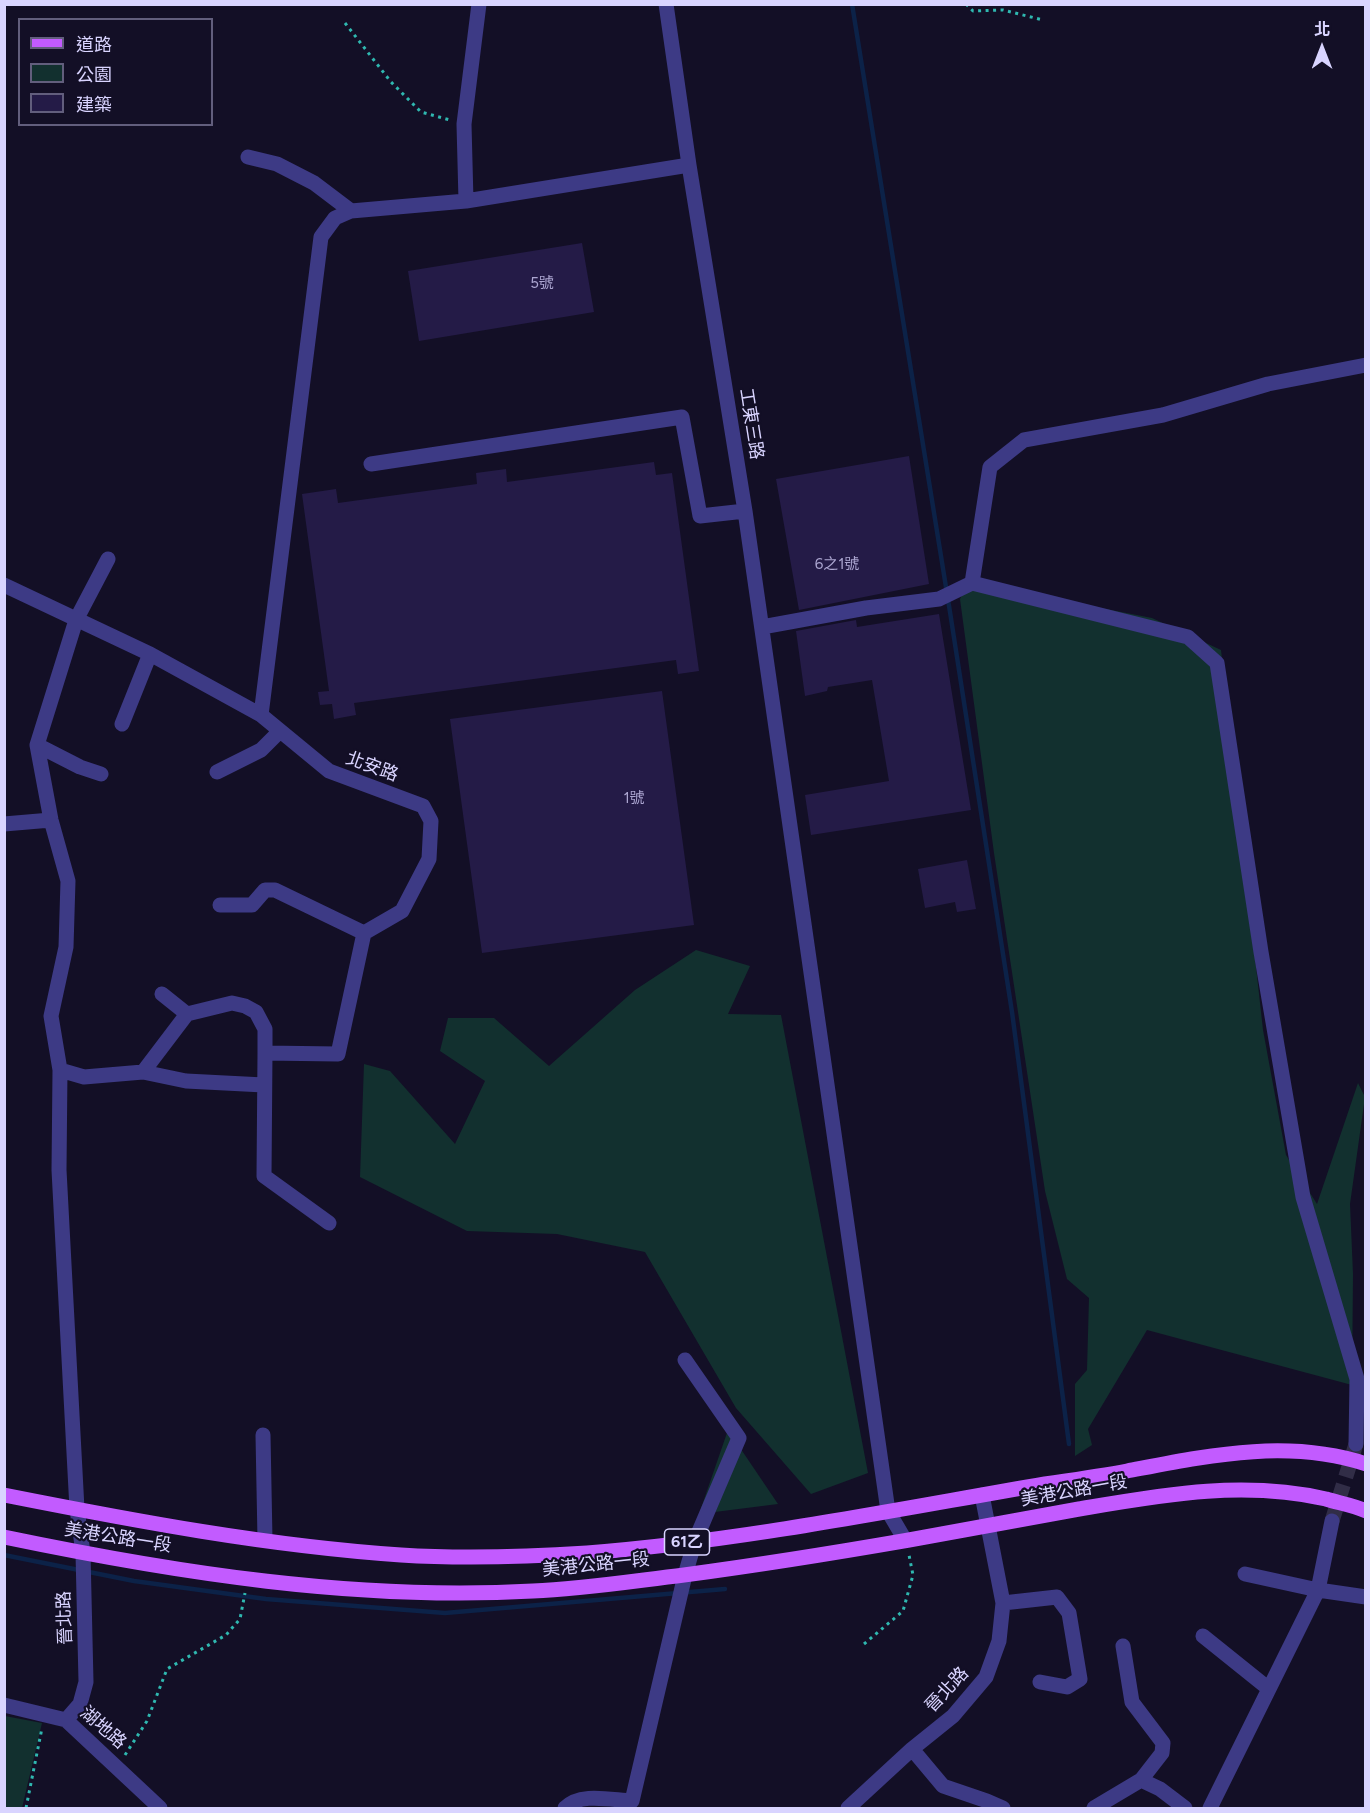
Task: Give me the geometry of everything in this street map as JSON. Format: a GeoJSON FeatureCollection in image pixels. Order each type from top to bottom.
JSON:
{"type":"FeatureCollection","features":[{"type":"Feature","properties":{"kind":"main road","name":"美港公路一段"},"geometry":{"type":"LineString","coordinates":[[4,1495],[264,1540],[401,1555],[498,1558],[590,1552],[695,1541],[888,1511],[1193,1458],[1266,1450],[1310,1451],[1365,1464]]}},
{"type":"Feature","properties":{"kind":"main road","name":"美港公路一段"},"geometry":{"type":"LineString","coordinates":[[4,1537],[83,1553],[247,1578],[340,1588],[433,1594],[533,1591],[609,1585],[686,1575],[906,1540],[1146,1498],[1202,1491],[1258,1489],[1303,1494],[1365,1511]]}},
{"type":"Feature","properties":{"kind":"street"},"geometry":{"type":"LineString","coordinates":[[466,201],[464,124],[479,4]]}},
{"type":"Feature","properties":{"kind":"street","name":"工東三路"},"geometry":{"type":"LineString","coordinates":[[666,4],[689,165],[745,511],[888,1511]]}},
{"type":"Feature","properties":{"kind":"street"},"geometry":{"type":"LineString","coordinates":[[248,157],[277,164],[314,183],[351,211]]}},
{"type":"Feature","properties":{"kind":"street"},"geometry":{"type":"LineString","coordinates":[[261,715],[321,237],[335,218],[351,211],[466,201],[689,165]]}},
{"type":"Feature","properties":{"kind":"street"},"geometry":{"type":"LineString","coordinates":[[972,583],[990,467],[1024,440],[1163,415],[1268,384],[1365,365]]}},
{"type":"Feature","properties":{"kind":"street"},"geometry":{"type":"LineString","coordinates":[[371,464],[682,417],[700,516],[745,511]]}},
{"type":"Feature","properties":{"kind":"street"},"geometry":{"type":"LineString","coordinates":[[100,774],[80,767],[37,745],[76,620],[108,559]]}},
{"type":"Feature","properties":{"kind":"street"},"geometry":{"type":"LineString","coordinates":[[762,627],[866,608],[939,599],[972,583],[1188,637],[1217,663],[1261,952],[1303,1197],[1357,1379],[1356,1444]]}},
{"type":"Feature","properties":{"kind":"street","name":"北安路"},"geometry":{"type":"LineString","coordinates":[[4,585],[150,654],[261,715],[329,771],[423,806],[431,821],[429,859],[402,911],[363,933]]}},
{"type":"Feature","properties":{"kind":"street"},"geometry":{"type":"LineString","coordinates":[[122,724],[150,654]]}},
{"type":"Feature","properties":{"kind":"street"},"geometry":{"type":"LineString","coordinates":[[217,772],[261,750],[280,731]]}},
{"type":"Feature","properties":{"kind":"street","name":"晉北路"},"geometry":{"type":"LineString","coordinates":[[37,745],[51,820],[68,881],[66,947],[51,1016],[60,1070],[59,1170],[77,1509],[83,1553],[87,1682],[80,1704],[66,1720]]}},
{"type":"Feature","properties":{"kind":"street"},"geometry":{"type":"LineString","coordinates":[[4,824],[51,820]]}},
{"type":"Feature","properties":{"kind":"street"},"geometry":{"type":"LineString","coordinates":[[220,905],[252,905],[266,890],[275,890],[363,933],[338,1054],[265,1053]]}},
{"type":"Feature","properties":{"kind":"street"},"geometry":{"type":"LineString","coordinates":[[162,994],[187,1014]]}},
{"type":"Feature","properties":{"kind":"street"},"geometry":{"type":"LineString","coordinates":[[143,1072],[187,1014],[232,1003],[256,1012],[265,1029],[264,1176],[329,1223]]}},
{"type":"Feature","properties":{"kind":"street"},"geometry":{"type":"LineString","coordinates":[[60,1070],[84,1077],[143,1072],[186,1081],[264,1085]]}},
{"type":"Feature","properties":{"kind":"street"},"geometry":{"type":"LineString","coordinates":[[565,1809],[570,1802],[583,1798],[632,1802],[695,1541],[739,1438],[685,1360]]}},
{"type":"Feature","properties":{"kind":"street"},"geometry":{"type":"LineString","coordinates":[[262,1435],[264,1540]]}},
{"type":"Feature","properties":{"kind":"street","name":"晉北路"},"geometry":{"type":"LineString","coordinates":[[848,1809],[912,1749],[953,1716],[987,1677],[999,1641],[1003,1603],[982,1495]]}},
{"type":"Feature","properties":{"kind":"street"},"geometry":{"type":"LineString","coordinates":[[888,1511],[906,1540]]}},
{"type":"Feature","properties":{"kind":"street"},"geometry":{"type":"LineString","coordinates":[[1210,1809],[1318,1590],[1332,1521]]}},
{"type":"Feature","properties":{"kind":"street"},"geometry":{"type":"LineString","coordinates":[[1245,1574],[1318,1590],[1365,1597]]}},
{"type":"Feature","properties":{"kind":"street"},"geometry":{"type":"LineString","coordinates":[[1003,1603],[1057,1597],[1069,1613],[1080,1679],[1067,1687],[1040,1682]]}},
{"type":"Feature","properties":{"kind":"street"},"geometry":{"type":"LineString","coordinates":[[1203,1636],[1269,1689]]}},
{"type":"Feature","properties":{"kind":"street"},"geometry":{"type":"LineString","coordinates":[[1094,1809],[1141,1780],[1162,1753],[1163,1743],[1132,1702],[1123,1646]]}},
{"type":"Feature","properties":{"kind":"street","name":"湖地路"},"geometry":{"type":"LineString","coordinates":[[4,1705],[66,1720],[160,1809]]}},
{"type":"Feature","properties":{"kind":"street"},"geometry":{"type":"LineString","coordinates":[[912,1749],[943,1786],[1003,1809]]}},
{"type":"Feature","properties":{"kind":"street"},"geometry":{"type":"LineString","coordinates":[[1141,1780],[1160,1789],[1185,1809]]}},
{"type":"Feature","properties":{"kind":"path"},"geometry":{"type":"LineString","coordinates":[[966,4],[973,11],[1003,10],[1042,20]]}},
{"type":"Feature","properties":{"kind":"path"},"geometry":{"type":"LineString","coordinates":[[345,23],[391,82],[421,112],[464,124]]}},
{"type":"Feature","properties":{"kind":"path"},"geometry":{"type":"LineString","coordinates":[[864,1644],[903,1611],[913,1575],[906,1540]]}},
{"type":"Feature","properties":{"kind":"path"},"geometry":{"type":"LineString","coordinates":[[118,1767],[147,1721],[167,1668],[226,1635],[240,1619],[247,1578]]}},
{"type":"Feature","properties":{"kind":"path"},"geometry":{"type":"LineString","coordinates":[[26,1809],[45,1714]]}},
{"type":"Feature","properties":{"kind":"green space"},"geometry":{"type":"Polygon","coordinates":[[[968,582],[1152,618],[1221,650],[1263,1030],[1286,1155],[1317,1204],[1358,1083],[1365,1097],[1350,1204],[1353,1274],[1352,1385],[1147,1330],[1088,1429],[1092,1445],[1075,1456],[1075,1384],[1087,1370],[1089,1298],[1067,1279],[1045,1191],[994,853],[960,599],[968,582]]]}},
{"type":"Feature","properties":{"kind":"green space"},"geometry":{"type":"Polygon","coordinates":[[[696,950],[750,966],[728,1014],[781,1015],[868,1473],[811,1494],[736,1408],[645,1252],[557,1234],[467,1231],[360,1177],[364,1064],[390,1071],[455,1144],[485,1081],[440,1051],[448,1018],[494,1018],[549,1066],[635,990],[696,950]]]}},
{"type":"Feature","properties":{"kind":"green space"},"geometry":{"type":"Polygon","coordinates":[[[728,1430],[778,1504],[699,1514],[728,1430]]]}},
{"type":"Feature","properties":{"kind":"green space"},"geometry":{"type":"Polygon","coordinates":[[[5,1716],[42,1723],[22,1808],[5,1808],[5,1716]]]}},
{"type":"Feature","properties":{"kind":"building"},"geometry":{"type":"Polygon","coordinates":[[[582,243],[594,312],[419,341],[408,271],[582,243]]]}},
{"type":"Feature","properties":{"kind":"building"},"geometry":{"type":"Polygon","coordinates":[[[909,456],[929,584],[799,610],[776,479],[909,456]]]}},
{"type":"Feature","properties":{"kind":"building"},"geometry":{"type":"Polygon","coordinates":[[[654,462],[656,475],[672,473],[699,671],[678,674],[676,660],[354,703],[356,715],[334,719],[332,704],[320,705],[318,692],[329,691],[302,494],[336,489],[338,503],[477,484],[476,473],[506,469],[507,482],[654,462]]]}},
{"type":"Feature","properties":{"kind":"building"},"geometry":{"type":"Polygon","coordinates":[[[939,614],[971,810],[811,835],[805,795],[889,781],[872,680],[828,687],[827,691],[805,696],[796,631],[856,620],[857,627],[939,614]]]}},
{"type":"Feature","properties":{"kind":"building"},"geometry":{"type":"Polygon","coordinates":[[[662,691],[694,925],[482,953],[450,719],[662,691]]]}},
{"type":"Feature","properties":{"kind":"building"},"geometry":{"type":"Polygon","coordinates":[[[967,860],[976,909],[957,912],[955,902],[925,908],[918,869],[967,860]]]}},
{"type":"Feature","properties":{"kind":"waterway"},"geometry":{"type":"LineString","coordinates":[[852,4],[1012,1012],[1069,1444]]}},
{"type":"Feature","properties":{"kind":"waterway"},"geometry":{"type":"LineString","coordinates":[[4,1555],[134,1581],[266,1599],[445,1613],[725,1589]]}},
{"type":"Feature","properties":{"kind":"tunnel"},"geometry":{"type":"LineString","coordinates":[[1332,1521],[1356,1444]]}}]}
